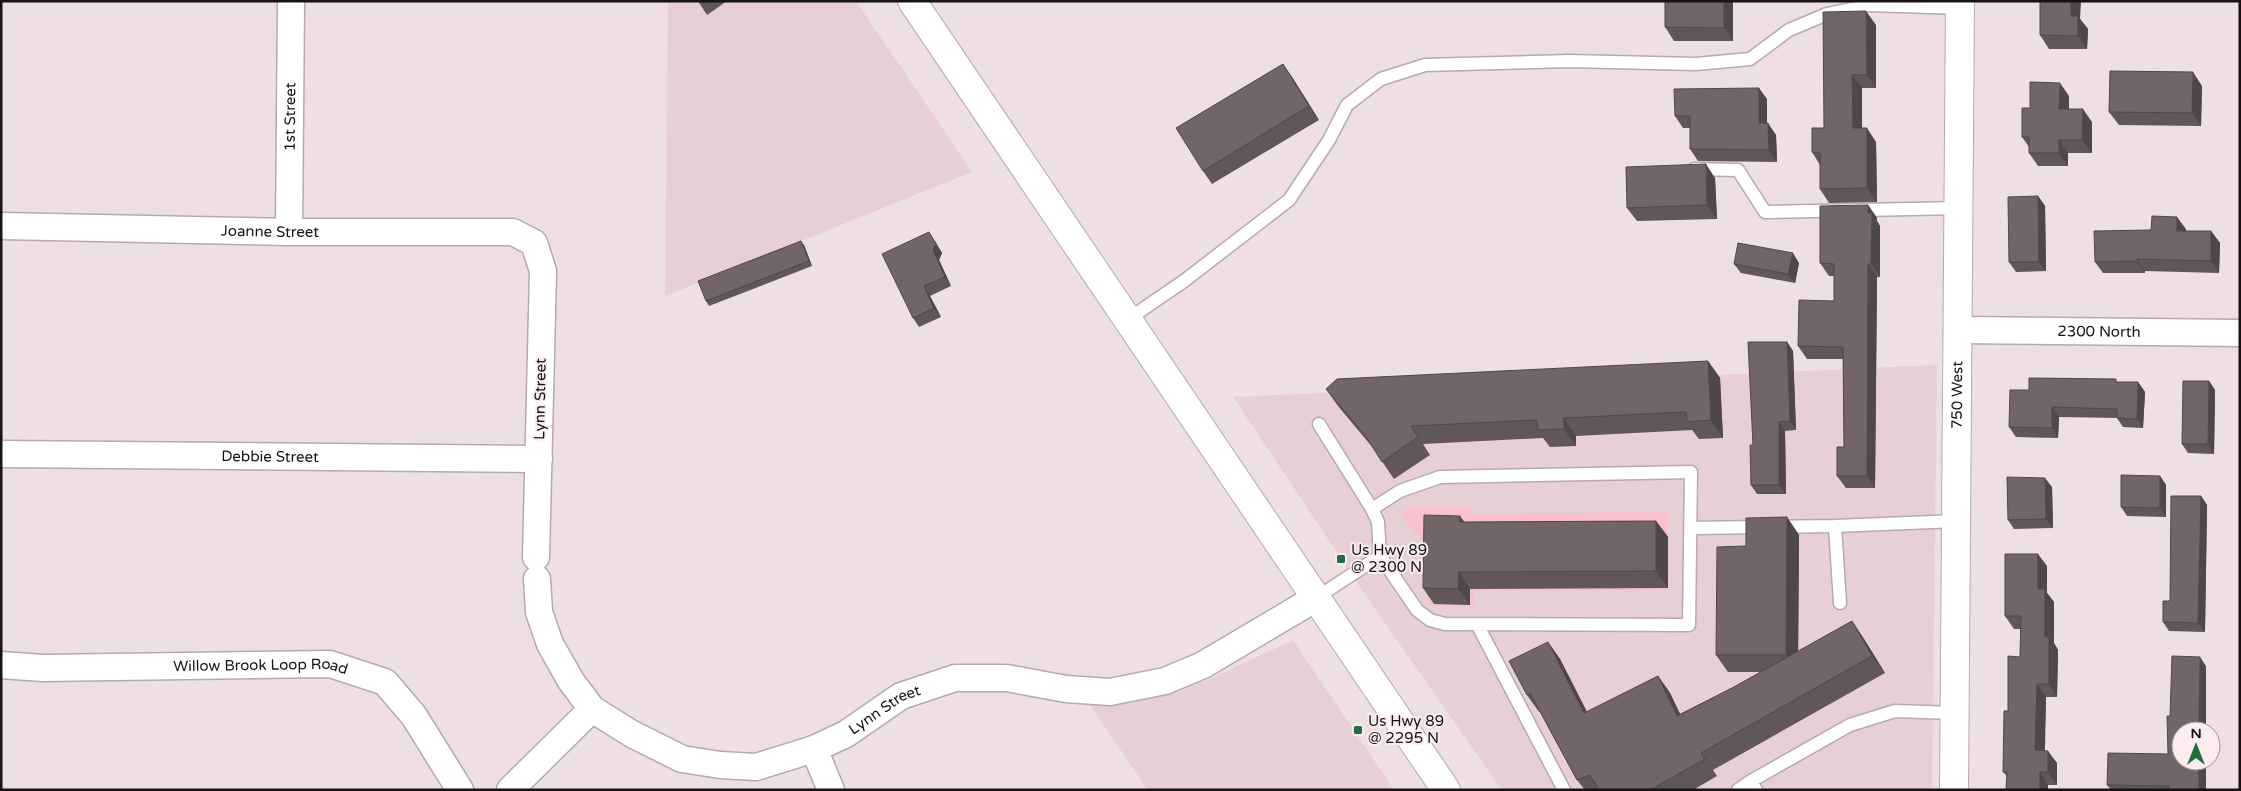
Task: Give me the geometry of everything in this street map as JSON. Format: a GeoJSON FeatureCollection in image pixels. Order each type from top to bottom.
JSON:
{"type":"FeatureCollection","features":[{"type":"Feature","properties":{"kind":"main road"},"geometry":{"type":"LineString","coordinates":[[912,1],[1446,790]]}},
{"type":"Feature","properties":{"kind":"main road","name":"750 West"},"geometry":{"type":"LineString","coordinates":[[1954,790],[1960,5]]}},
{"type":"Feature","properties":{"kind":"street","name":"1st Street"},"geometry":{"type":"LineString","coordinates":[[289,232],[291,1]]}},
{"type":"Feature","properties":{"kind":"street","name":"Joanne Street"},"geometry":{"type":"LineString","coordinates":[[1,226],[289,232],[513,232],[534,243]]}},
{"type":"Feature","properties":{"kind":"street","name":"Lynn Street"},"geometry":{"type":"LineString","coordinates":[[534,243],[543,271],[537,568],[539,612],[550,644],[571,681],[592,709],[632,734],[682,759],[720,765],[756,767],[814,749],[846,734],[901,696],[955,678],[1007,678],[1066,690],[1110,692],[1165,681],[1203,665],[1316,598]]}},
{"type":"Feature","properties":{"kind":"street","name":"2300 North"},"geometry":{"type":"LineString","coordinates":[[1958,330],[2240,333]]}},
{"type":"Feature","properties":{"kind":"street","name":"Debbie Street"},"geometry":{"type":"LineString","coordinates":[[1,454],[539,459]]}},
{"type":"Feature","properties":{"kind":"street","name":"Willow Brook Loop Road"},"geometry":{"type":"LineString","coordinates":[[1,665],[43,668],[330,664],[385,682],[414,716],[460,790]]}},
{"type":"Feature","properties":{"kind":"street"},"geometry":{"type":"LineString","coordinates":[[510,790],[592,709]]}},
{"type":"Feature","properties":{"kind":"street"},"geometry":{"type":"LineString","coordinates":[[814,749],[831,790]]}},
{"type":"Feature","properties":{"kind":"lane"},"geometry":{"type":"LineString","coordinates":[[1127,320],[1184,281],[1289,200],[1329,140],[1347,105],[1381,79],[1425,65],[1569,61],[1696,64],[1750,59],[1789,30],[1827,14],[1870,5],[1960,5]]}},
{"type":"Feature","properties":{"kind":"lane"},"geometry":{"type":"LineString","coordinates":[[1683,169],[1738,170],[1765,212],[1959,208]]}},
{"type":"Feature","properties":{"kind":"lane"},"geometry":{"type":"LineString","coordinates":[[1319,424],[1372,509],[1378,522],[1380,556],[1417,610],[1430,620],[1445,624],[1478,626],[1689,625],[1691,472],[1440,477],[1400,491],[1372,509]]}},
{"type":"Feature","properties":{"kind":"lane"},"geometry":{"type":"LineString","coordinates":[[1691,528],[1835,526],[1956,521]]}},
{"type":"Feature","properties":{"kind":"lane"},"geometry":{"type":"LineString","coordinates":[[1835,526],[1840,603]]}},
{"type":"Feature","properties":{"kind":"lane"},"geometry":{"type":"LineString","coordinates":[[1316,598],[1380,556]]}},
{"type":"Feature","properties":{"kind":"lane"},"geometry":{"type":"LineString","coordinates":[[1478,626],[1564,790]]}},
{"type":"Feature","properties":{"kind":"lane"},"geometry":{"type":"LineString","coordinates":[[1738,790],[1753,786],[1850,725],[1895,711],[1954,713]]}},
{"type":"Feature","properties":{"kind":"shaded area"},"geometry":{"type":"Polygon","coordinates":[[[668,1],[856,1],[972,172],[665,296],[668,1]]]}},
{"type":"Feature","properties":{"kind":"shaded area"},"geometry":{"type":"Polygon","coordinates":[[[1937,365],[1932,790],[1502,790],[1370,602],[1233,397],[1937,365]]]}},
{"type":"Feature","properties":{"kind":"shaded area"},"geometry":{"type":"Polygon","coordinates":[[[1409,508],[1470,508],[1471,514],[1667,512],[1668,590],[1474,591],[1474,606],[1428,606],[1428,547],[1403,519],[1401,512],[1409,508]]]}},
{"type":"Feature","properties":{"kind":"shaded area"},"geometry":{"type":"Polygon","coordinates":[[[1293,640],[1394,790],[1148,790],[1090,705],[1138,701],[1210,679],[1293,640]]]}},
{"type":"Feature","properties":{"kind":"building"},"geometry":{"type":"Polygon","coordinates":[[[1665,1],[1724,1],[1724,28],[1665,27],[1665,1]]]}},
{"type":"Feature","properties":{"kind":"building"},"geometry":{"type":"Polygon","coordinates":[[[2040,1],[2071,1],[2071,16],[2078,16],[2078,36],[2040,35],[2040,1]]]}},
{"type":"Feature","properties":{"kind":"building"},"geometry":{"type":"Polygon","coordinates":[[[1866,11],[1867,75],[1852,75],[1853,128],[1867,128],[1867,188],[1820,189],[1820,153],[1812,152],[1812,128],[1824,128],[1823,12],[1866,11]]]}},
{"type":"Feature","properties":{"kind":"building"},"geometry":{"type":"Polygon","coordinates":[[[1283,64],[1309,106],[1203,171],[1176,128],[1283,64]]]}},
{"type":"Feature","properties":{"kind":"building"},"geometry":{"type":"Polygon","coordinates":[[[2110,71],[2193,72],[2192,113],[2109,112],[2110,71]]]}},
{"type":"Feature","properties":{"kind":"building"},"geometry":{"type":"Polygon","coordinates":[[[2030,82],[2060,83],[2059,109],[2083,109],[2082,140],[2059,140],[2059,153],[2029,153],[2029,137],[2022,137],[2022,108],[2030,108],[2030,82]]]}},
{"type":"Feature","properties":{"kind":"building"},"geometry":{"type":"Polygon","coordinates":[[[1759,88],[1759,123],[1768,123],[1769,150],[1690,149],[1690,116],[1675,116],[1674,89],[1759,88]]]}},
{"type":"Feature","properties":{"kind":"building"},"geometry":{"type":"Polygon","coordinates":[[[1706,164],[1707,205],[1627,208],[1626,167],[1706,164]]]}},
{"type":"Feature","properties":{"kind":"building"},"geometry":{"type":"Polygon","coordinates":[[[2038,196],[2039,262],[2009,262],[2008,197],[2038,196]]]}},
{"type":"Feature","properties":{"kind":"building"},"geometry":{"type":"Polygon","coordinates":[[[1868,205],[1868,213],[1872,213],[1871,264],[1868,264],[1867,476],[1837,476],[1837,447],[1844,447],[1843,347],[1798,346],[1799,300],[1834,301],[1834,264],[1820,263],[1820,206],[1868,205]]]}},
{"type":"Feature","properties":{"kind":"building"},"geometry":{"type":"Polygon","coordinates":[[[2152,216],[2177,217],[2177,231],[2211,231],[2211,261],[2137,259],[2137,261],[2095,262],[2094,231],[2151,230],[2152,216]]]}},
{"type":"Feature","properties":{"kind":"building"},"geometry":{"type":"Polygon","coordinates":[[[929,232],[936,244],[933,250],[945,277],[924,286],[934,308],[913,318],[882,254],[929,232]]]}},
{"type":"Feature","properties":{"kind":"building"},"geometry":{"type":"Polygon","coordinates":[[[801,241],[809,261],[706,301],[698,281],[801,241]]]}},
{"type":"Feature","properties":{"kind":"building"},"geometry":{"type":"Polygon","coordinates":[[[1738,243],[1793,253],[1788,274],[1734,264],[1738,243]]]}},
{"type":"Feature","properties":{"kind":"building"},"geometry":{"type":"Polygon","coordinates":[[[1748,342],[1787,342],[1790,421],[1779,422],[1779,485],[1751,485],[1750,445],[1753,445],[1748,342]]]}},
{"type":"Feature","properties":{"kind":"building"},"geometry":{"type":"Polygon","coordinates":[[[1708,361],[1711,420],[1687,422],[1686,412],[1564,418],[1564,429],[1538,430],[1537,420],[1411,426],[1418,437],[1382,462],[1367,438],[1326,389],[1337,379],[1708,361]]]}},
{"type":"Feature","properties":{"kind":"building"},"geometry":{"type":"Polygon","coordinates":[[[2029,378],[2116,379],[2116,382],[2138,382],[2137,419],[2117,418],[2117,409],[2052,407],[2052,428],[2009,427],[2010,390],[2029,390],[2029,378]]]}},
{"type":"Feature","properties":{"kind":"building"},"geometry":{"type":"Polygon","coordinates":[[[2183,381],[2209,381],[2208,444],[2182,444],[2183,381]]]}},
{"type":"Feature","properties":{"kind":"building"},"geometry":{"type":"Polygon","coordinates":[[[2121,475],[2160,476],[2160,508],[2121,507],[2121,475]]]}},
{"type":"Feature","properties":{"kind":"building"},"geometry":{"type":"Polygon","coordinates":[[[2007,477],[2045,478],[2046,519],[2008,520],[2007,477]]]}},
{"type":"Feature","properties":{"kind":"building"},"geometry":{"type":"Polygon","coordinates":[[[2171,496],[2201,496],[2198,623],[2163,622],[2163,601],[2170,601],[2171,496]]]}},
{"type":"Feature","properties":{"kind":"building"},"geometry":{"type":"Polygon","coordinates":[[[1424,515],[1460,516],[1460,522],[1656,521],[1656,571],[1459,572],[1458,589],[1423,588],[1424,515]]]}},
{"type":"Feature","properties":{"kind":"building"},"geometry":{"type":"Polygon","coordinates":[[[1787,517],[1786,655],[1716,655],[1717,547],[1746,546],[1746,518],[1787,517]]]}},
{"type":"Feature","properties":{"kind":"building"},"geometry":{"type":"Polygon","coordinates":[[[2005,554],[2038,554],[2038,589],[2045,589],[2045,637],[2049,637],[2049,684],[2037,684],[2035,750],[2048,751],[2048,772],[2040,772],[2040,790],[2006,790],[2007,772],[2003,772],[2004,711],[2008,711],[2008,656],[2020,657],[2021,616],[2005,616],[2005,554]]]}},
{"type":"Feature","properties":{"kind":"building"},"geometry":{"type":"Polygon","coordinates":[[[1852,621],[1872,656],[1701,753],[1705,759],[1650,790],[1599,790],[1590,775],[1577,780],[1530,693],[1527,695],[1509,661],[1548,642],[1584,713],[1658,676],[1677,716],[1732,688],[1852,621]]]}},
{"type":"Feature","properties":{"kind":"building"},"geometry":{"type":"Polygon","coordinates":[[[2172,656],[2200,657],[2199,721],[2171,721],[2171,771],[2199,771],[2199,790],[2169,790],[2169,786],[2107,785],[2108,753],[2168,754],[2167,716],[2170,716],[2172,656]]]}},
{"type":"Feature","properties":{"kind":"place","name":"Us Hwy 89 @ 2300 N"},"geometry":{"type":"Point","coordinates":[1341,559]}},
{"type":"Feature","properties":{"kind":"place","name":"Us Hwy 89 @ 2295 N"},"geometry":{"type":"Point","coordinates":[1358,730]}}]}
